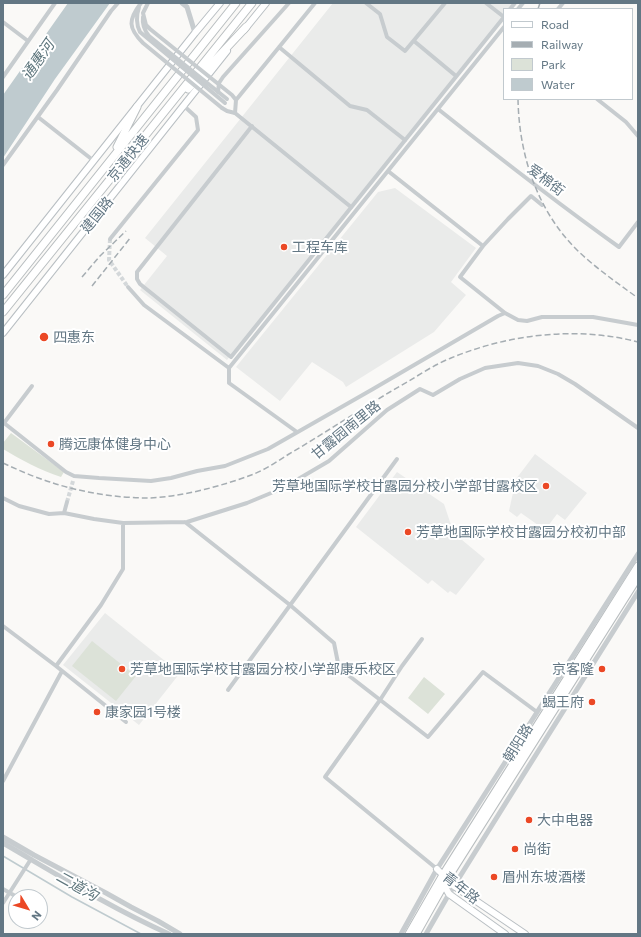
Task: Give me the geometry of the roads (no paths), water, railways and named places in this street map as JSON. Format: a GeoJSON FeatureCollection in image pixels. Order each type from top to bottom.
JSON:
{"type":"FeatureCollection","features":[{"type":"Feature","properties":{"kind":"highway","name":"京通快速"},"geometry":{"type":"LineString","coordinates":[[3,295],[236,3]]}},
{"type":"Feature","properties":{"kind":"highway","name":"京通快速"},"geometry":{"type":"LineString","coordinates":[[3,312],[252,3]]}},
{"type":"Feature","properties":{"kind":"highway"},"geometry":{"type":"LineString","coordinates":[[152,128],[246,27]]}},
{"type":"Feature","properties":{"kind":"highway"},"geometry":{"type":"LineString","coordinates":[[111,160],[137,107]]}},
{"type":"Feature","properties":{"kind":"highway","name":"朝阳路"},"geometry":{"type":"LineString","coordinates":[[416,934],[444,880],[638,566]]}},
{"type":"Feature","properties":{"kind":"highway","name":"朝阳路"},"geometry":{"type":"LineString","coordinates":[[409,934],[638,577]]}},
{"type":"Feature","properties":{"kind":"main road"},"geometry":{"type":"LineString","coordinates":[[3,275],[220,3]]}},
{"type":"Feature","properties":{"kind":"main road","name":"建国路"},"geometry":{"type":"LineString","coordinates":[[3,333],[266,3]]}},
{"type":"Feature","properties":{"kind":"main road","name":"青年路"},"geometry":{"type":"LineString","coordinates":[[437,869],[444,880],[449,894],[505,934]]}},
{"type":"Feature","properties":{"kind":"main road","name":"青年路"},"geometry":{"type":"LineString","coordinates":[[444,880],[525,934]]}},
{"type":"Feature","properties":{"kind":"street"},"geometry":{"type":"LineString","coordinates":[[3,77],[55,3]]}},
{"type":"Feature","properties":{"kind":"street"},"geometry":{"type":"LineString","coordinates":[[3,165],[118,3]]}},
{"type":"Feature","properties":{"kind":"street"},"geometry":{"type":"LineString","coordinates":[[141,3],[137,13],[137,26],[140,32],[226,101],[218,92],[150,36],[145,30],[143,26],[143,13],[148,3]]}},
{"type":"Feature","properties":{"kind":"street"},"geometry":{"type":"LineString","coordinates":[[141,3],[134,12],[131,27],[136,36],[143,43],[222,108],[235,113],[252,126],[351,207]]}},
{"type":"Feature","properties":{"kind":"street"},"geometry":{"type":"LineString","coordinates":[[182,3],[187,7],[195,33]]}},
{"type":"Feature","properties":{"kind":"street"},"geometry":{"type":"LineString","coordinates":[[218,92],[219,83],[223,77],[289,3]]}},
{"type":"Feature","properties":{"kind":"street"},"geometry":{"type":"LineString","coordinates":[[235,113],[236,100],[314,3]]}},
{"type":"Feature","properties":{"kind":"street"},"geometry":{"type":"LineString","coordinates":[[366,3],[380,14],[388,38],[405,51],[445,3]]}},
{"type":"Feature","properties":{"kind":"street"},"geometry":{"type":"LineString","coordinates":[[486,3],[503,16]]}},
{"type":"Feature","properties":{"kind":"street"},"geometry":{"type":"LineString","coordinates":[[143,13],[146,25],[150,29],[232,95],[236,100]]}},
{"type":"Feature","properties":{"kind":"street"},"geometry":{"type":"LineString","coordinates":[[252,126],[137,272],[137,279],[140,284],[231,357],[503,18]]}},
{"type":"Feature","properties":{"kind":"street"},"geometry":{"type":"LineString","coordinates":[[3,22],[28,41]]}},
{"type":"Feature","properties":{"kind":"street"},"geometry":{"type":"LineString","coordinates":[[297,432],[229,383],[229,368],[503,28]]}},
{"type":"Feature","properties":{"kind":"street"},"geometry":{"type":"LineString","coordinates":[[414,41],[456,76]]}},
{"type":"Feature","properties":{"kind":"street"},"geometry":{"type":"LineString","coordinates":[[279,47],[350,106],[367,110],[405,140]]}},
{"type":"Feature","properties":{"kind":"street"},"geometry":{"type":"LineString","coordinates":[[598,100],[626,122],[638,136]]}},
{"type":"Feature","properties":{"kind":"street"},"geometry":{"type":"LineString","coordinates":[[110,239],[198,130],[196,116],[184,106]]}},
{"type":"Feature","properties":{"kind":"street","name":"爱棉街"},"geometry":{"type":"LineString","coordinates":[[438,109],[574,215],[619,247],[638,222]]}},
{"type":"Feature","properties":{"kind":"street"},"geometry":{"type":"LineString","coordinates":[[38,116],[94,161]]}},
{"type":"Feature","properties":{"kind":"street"},"geometry":{"type":"LineString","coordinates":[[388,171],[483,246]]}},
{"type":"Feature","properties":{"kind":"street"},"geometry":{"type":"LineString","coordinates":[[542,205],[531,196],[483,246],[460,277],[505,313],[518,320],[527,321],[542,317],[593,317],[638,325]]}},
{"type":"Feature","properties":{"kind":"street"},"geometry":{"type":"LineString","coordinates":[[128,287],[144,305],[229,368]]}},
{"type":"Feature","properties":{"kind":"street"},"geometry":{"type":"LineString","coordinates":[[32,386],[4,423],[66,472],[74,476],[105,479],[151,481],[171,478],[225,466],[268,449],[505,313]]}},
{"type":"Feature","properties":{"kind":"street","name":"甘露园南里路"},"geometry":{"type":"LineString","coordinates":[[3,498],[19,506],[49,514],[64,513],[123,523],[185,522],[247,503],[283,488],[329,460],[387,410],[420,389],[433,395],[460,379],[485,368],[518,363],[538,366],[558,374],[575,384],[638,428]]}},
{"type":"Feature","properties":{"kind":"street"},"geometry":{"type":"LineString","coordinates":[[228,690],[397,459]]}},
{"type":"Feature","properties":{"kind":"street"},"geometry":{"type":"LineString","coordinates":[[73,481],[74,476]]}},
{"type":"Feature","properties":{"kind":"street"},"geometry":{"type":"LineString","coordinates":[[64,513],[68,502]]}},
{"type":"Feature","properties":{"kind":"street"},"geometry":{"type":"LineString","coordinates":[[185,522],[290,605],[334,643],[339,668],[428,737],[483,672],[537,712]]}},
{"type":"Feature","properties":{"kind":"street"},"geometry":{"type":"LineString","coordinates":[[56,666],[101,605],[123,569],[123,523]]}},
{"type":"Feature","properties":{"kind":"street","name":"朝阳路"},"geometry":{"type":"LineString","coordinates":[[401,934],[437,869],[638,554]]}},
{"type":"Feature","properties":{"kind":"street","name":"朝阳路"},"geometry":{"type":"LineString","coordinates":[[426,934],[449,894],[638,592]]}},
{"type":"Feature","properties":{"kind":"street"},"geometry":{"type":"LineString","coordinates":[[3,626],[126,722]]}},
{"type":"Feature","properties":{"kind":"street"},"geometry":{"type":"LineString","coordinates":[[422,640],[325,776],[437,869]]}},
{"type":"Feature","properties":{"kind":"street"},"geometry":{"type":"LineString","coordinates":[[3,781],[62,671]]}},
{"type":"Feature","properties":{"kind":"street"},"geometry":{"type":"LineString","coordinates":[[3,837],[180,934]]}},
{"type":"Feature","properties":{"kind":"street"},"geometry":{"type":"LineString","coordinates":[[3,843],[30,860],[107,903],[169,934]]}},
{"type":"Feature","properties":{"kind":"street"},"geometry":{"type":"LineString","coordinates":[[12,889],[30,860]]}},
{"type":"Feature","properties":{"kind":"water","name":"通惠河"},"geometry":{"type":"Polygon","coordinates":[[[68,3],[110,3],[55,79],[3,158],[3,95],[68,3]]]}},
{"type":"Feature","properties":{"kind":"waterway","name":"二道沟"},"geometry":{"type":"LineString","coordinates":[[3,856],[72,897],[141,934]]}},
{"type":"Feature","properties":{"kind":"tunnel"},"geometry":{"type":"LineString","coordinates":[[110,239],[109,260],[128,287]]}},
{"type":"Feature","properties":{"kind":"tunnel"},"geometry":{"type":"LineString","coordinates":[[67,502],[73,481]]}},
{"type":"Feature","properties":{"kind":"railway"},"geometry":{"type":"LineString","coordinates":[[538,8],[540,3]]}},
{"type":"Feature","properties":{"kind":"railway"},"geometry":{"type":"LineString","coordinates":[[518,100],[522,141],[527,161],[533,181],[551,218],[578,251],[599,269],[638,298]]}},
{"type":"Feature","properties":{"kind":"railway"},"geometry":{"type":"LineString","coordinates":[[82,277],[100,256],[126,231]]}},
{"type":"Feature","properties":{"kind":"railway"},"geometry":{"type":"LineString","coordinates":[[92,286],[131,237]]}},
{"type":"Feature","properties":{"kind":"railway"},"geometry":{"type":"LineString","coordinates":[[3,463],[50,482],[73,489],[98,494],[148,498],[174,496],[229,483],[263,470],[429,369],[445,360],[473,350],[496,343],[543,335],[591,334],[638,342]]}},
{"type":"Feature","properties":{"kind":"place","name":"工程车库"},"geometry":{"type":"Point","coordinates":[284,247]}},
{"type":"Feature","properties":{"kind":"place","name":"四惠东"},"geometry":{"type":"Point","coordinates":[44,337]}},
{"type":"Feature","properties":{"kind":"place","name":"腾远康体健身中心"},"geometry":{"type":"Point","coordinates":[51,444]}},
{"type":"Feature","properties":{"kind":"place","name":"芳草地国际学校甘露园分校小学部甘露校区"},"geometry":{"type":"Point","coordinates":[546,486]}},
{"type":"Feature","properties":{"kind":"place","name":"芳草地国际学校甘露园分校初中部"},"geometry":{"type":"Point","coordinates":[408,532]}},
{"type":"Feature","properties":{"kind":"place","name":"芳草地国际学校甘露园分校小学部康乐校区"},"geometry":{"type":"Point","coordinates":[122,669]}},
{"type":"Feature","properties":{"kind":"place","name":"京客隆"},"geometry":{"type":"Point","coordinates":[602,669]}},
{"type":"Feature","properties":{"kind":"place","name":"蝎王府"},"geometry":{"type":"Point","coordinates":[592,702]}},
{"type":"Feature","properties":{"kind":"place","name":"康家园1号楼"},"geometry":{"type":"Point","coordinates":[97,712]}},
{"type":"Feature","properties":{"kind":"place","name":"大中电器"},"geometry":{"type":"Point","coordinates":[529,820]}},
{"type":"Feature","properties":{"kind":"place","name":"尚街"},"geometry":{"type":"Point","coordinates":[515,849]}},
{"type":"Feature","properties":{"kind":"place","name":"眉州东坡酒楼"},"geometry":{"type":"Point","coordinates":[494,877]}}]}
